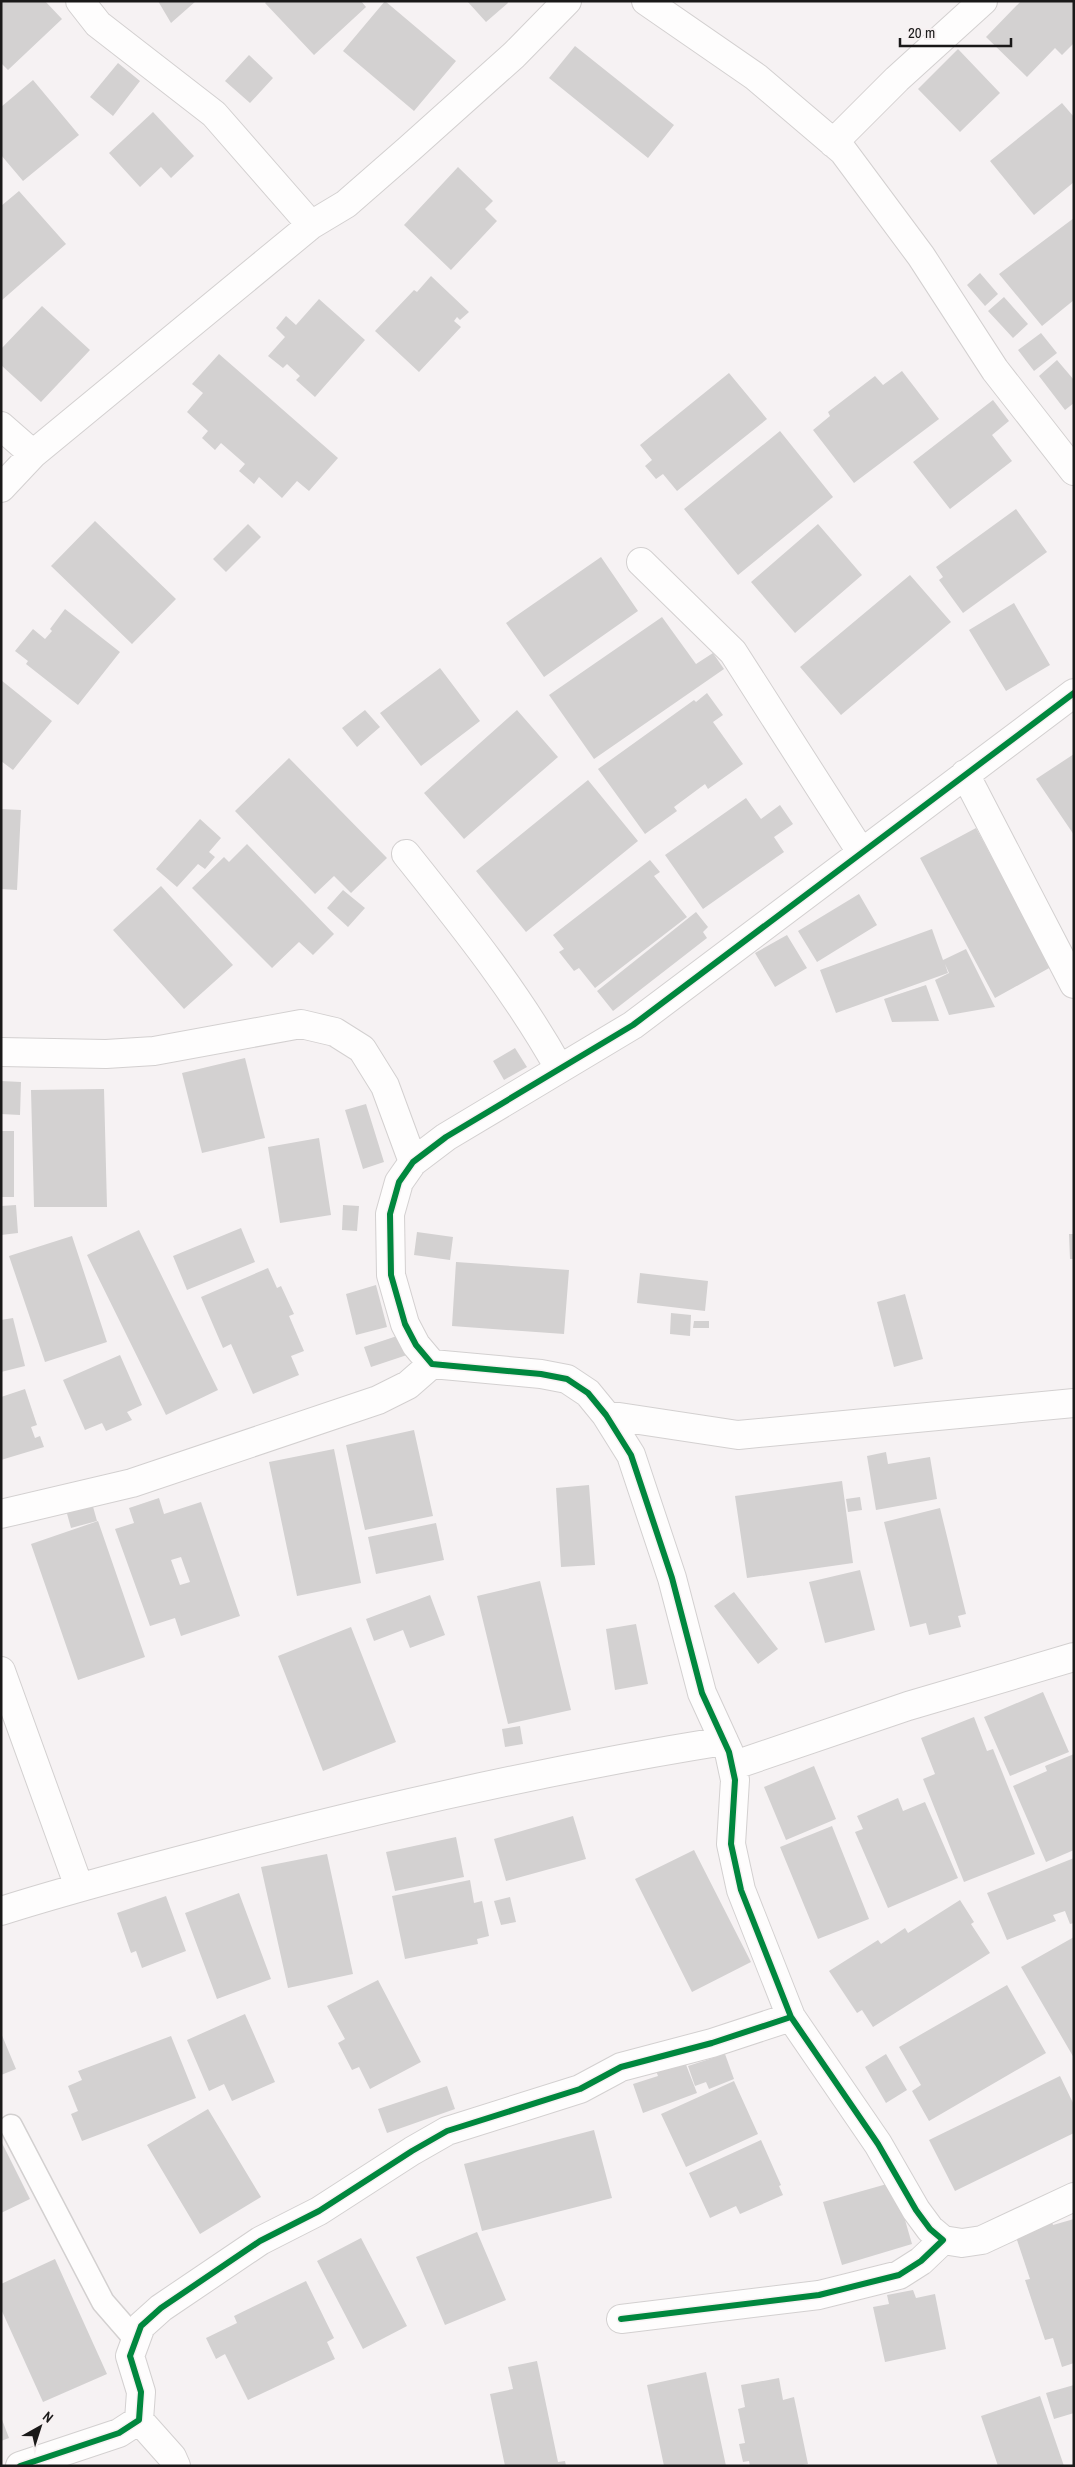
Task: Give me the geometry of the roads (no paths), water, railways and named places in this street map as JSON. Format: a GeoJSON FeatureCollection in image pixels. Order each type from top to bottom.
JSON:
{"type":"FeatureCollection","features":[{"type":"Feature","properties":{"kind":"street"},"geometry":{"type":"LineString","coordinates":[[80,1],[98,24],[214,114],[311,225]]}},
{"type":"Feature","properties":{"kind":"street"},"geometry":{"type":"LineString","coordinates":[[1,488],[33,454],[311,225],[346,204],[514,55],[567,1]]}},
{"type":"Feature","properties":{"kind":"street"},"geometry":{"type":"LineString","coordinates":[[646,1],[756,77],[843,151],[915,248],[995,370],[1074,471]]}},
{"type":"Feature","properties":{"kind":"street"},"geometry":{"type":"LineString","coordinates":[[833,143],[897,79],[984,1]]}},
{"type":"Feature","properties":{"kind":"street"},"geometry":{"type":"LineString","coordinates":[[1,426],[33,454]]}},
{"type":"Feature","properties":{"kind":"street"},"geometry":{"type":"LineString","coordinates":[[641,562],[733,652],[861,852]]}},
{"type":"Feature","properties":{"kind":"street"},"geometry":{"type":"LineString","coordinates":[[1074,692],[633,1025],[446,1137],[413,1162],[399,1182],[390,1214],[391,1275],[405,1324],[416,1345],[432,1364],[541,1374],[567,1379],[588,1393],[606,1415],[631,1455],[672,1578],[702,1693],[728,1754],[736,1780],[731,1844],[741,1890],[790,2017],[878,2144],[916,2210],[930,2229],[943,2240],[962,2243],[982,2240],[1074,2197]]}},
{"type":"Feature","properties":{"kind":"street"},"geometry":{"type":"LineString","coordinates":[[965,774],[1074,984]]}},
{"type":"Feature","properties":{"kind":"street"},"geometry":{"type":"LineString","coordinates":[[406,854],[463,926],[534,1022],[559,1068]]}},
{"type":"Feature","properties":{"kind":"street"},"geometry":{"type":"LineString","coordinates":[[1,1052],[106,1054],[154,1051],[301,1024],[335,1032],[362,1050],[384,1086],[413,1162]]}},
{"type":"Feature","properties":{"kind":"street"},"geometry":{"type":"LineString","coordinates":[[1,1514],[132,1483],[378,1400],[408,1384],[432,1364]]}},
{"type":"Feature","properties":{"kind":"street"},"geometry":{"type":"LineString","coordinates":[[606,1415],[738,1435],[1074,1403]]}},
{"type":"Feature","properties":{"kind":"street"},"geometry":{"type":"LineString","coordinates":[[1,1911],[79,1887],[310,1826],[404,1804],[626,1757],[728,1754],[908,1706],[1070,1666]]}},
{"type":"Feature","properties":{"kind":"street"},"geometry":{"type":"LineString","coordinates":[[1,1671],[79,1887]]}},
{"type":"Feature","properties":{"kind":"street"},"geometry":{"type":"LineString","coordinates":[[176,2466],[172,2457],[139,2420],[141,2392],[130,2356],[141,2326],[161,2308],[260,2241],[319,2211],[412,2151],[447,2131],[580,2089],[621,2067],[712,2043],[790,2017]]}},
{"type":"Feature","properties":{"kind":"street"},"geometry":{"type":"LineString","coordinates":[[621,2319],[819,2295],[899,2275],[920,2261],[943,2240]]}},
{"type":"Feature","properties":{"kind":"street"},"geometry":{"type":"LineString","coordinates":[[20,2466],[119,2433],[139,2420]]}},
{"type":"Feature","properties":{"kind":"lane"},"geometry":{"type":"LineString","coordinates":[[11,2126],[104,2302],[136,2340]]}}]}
